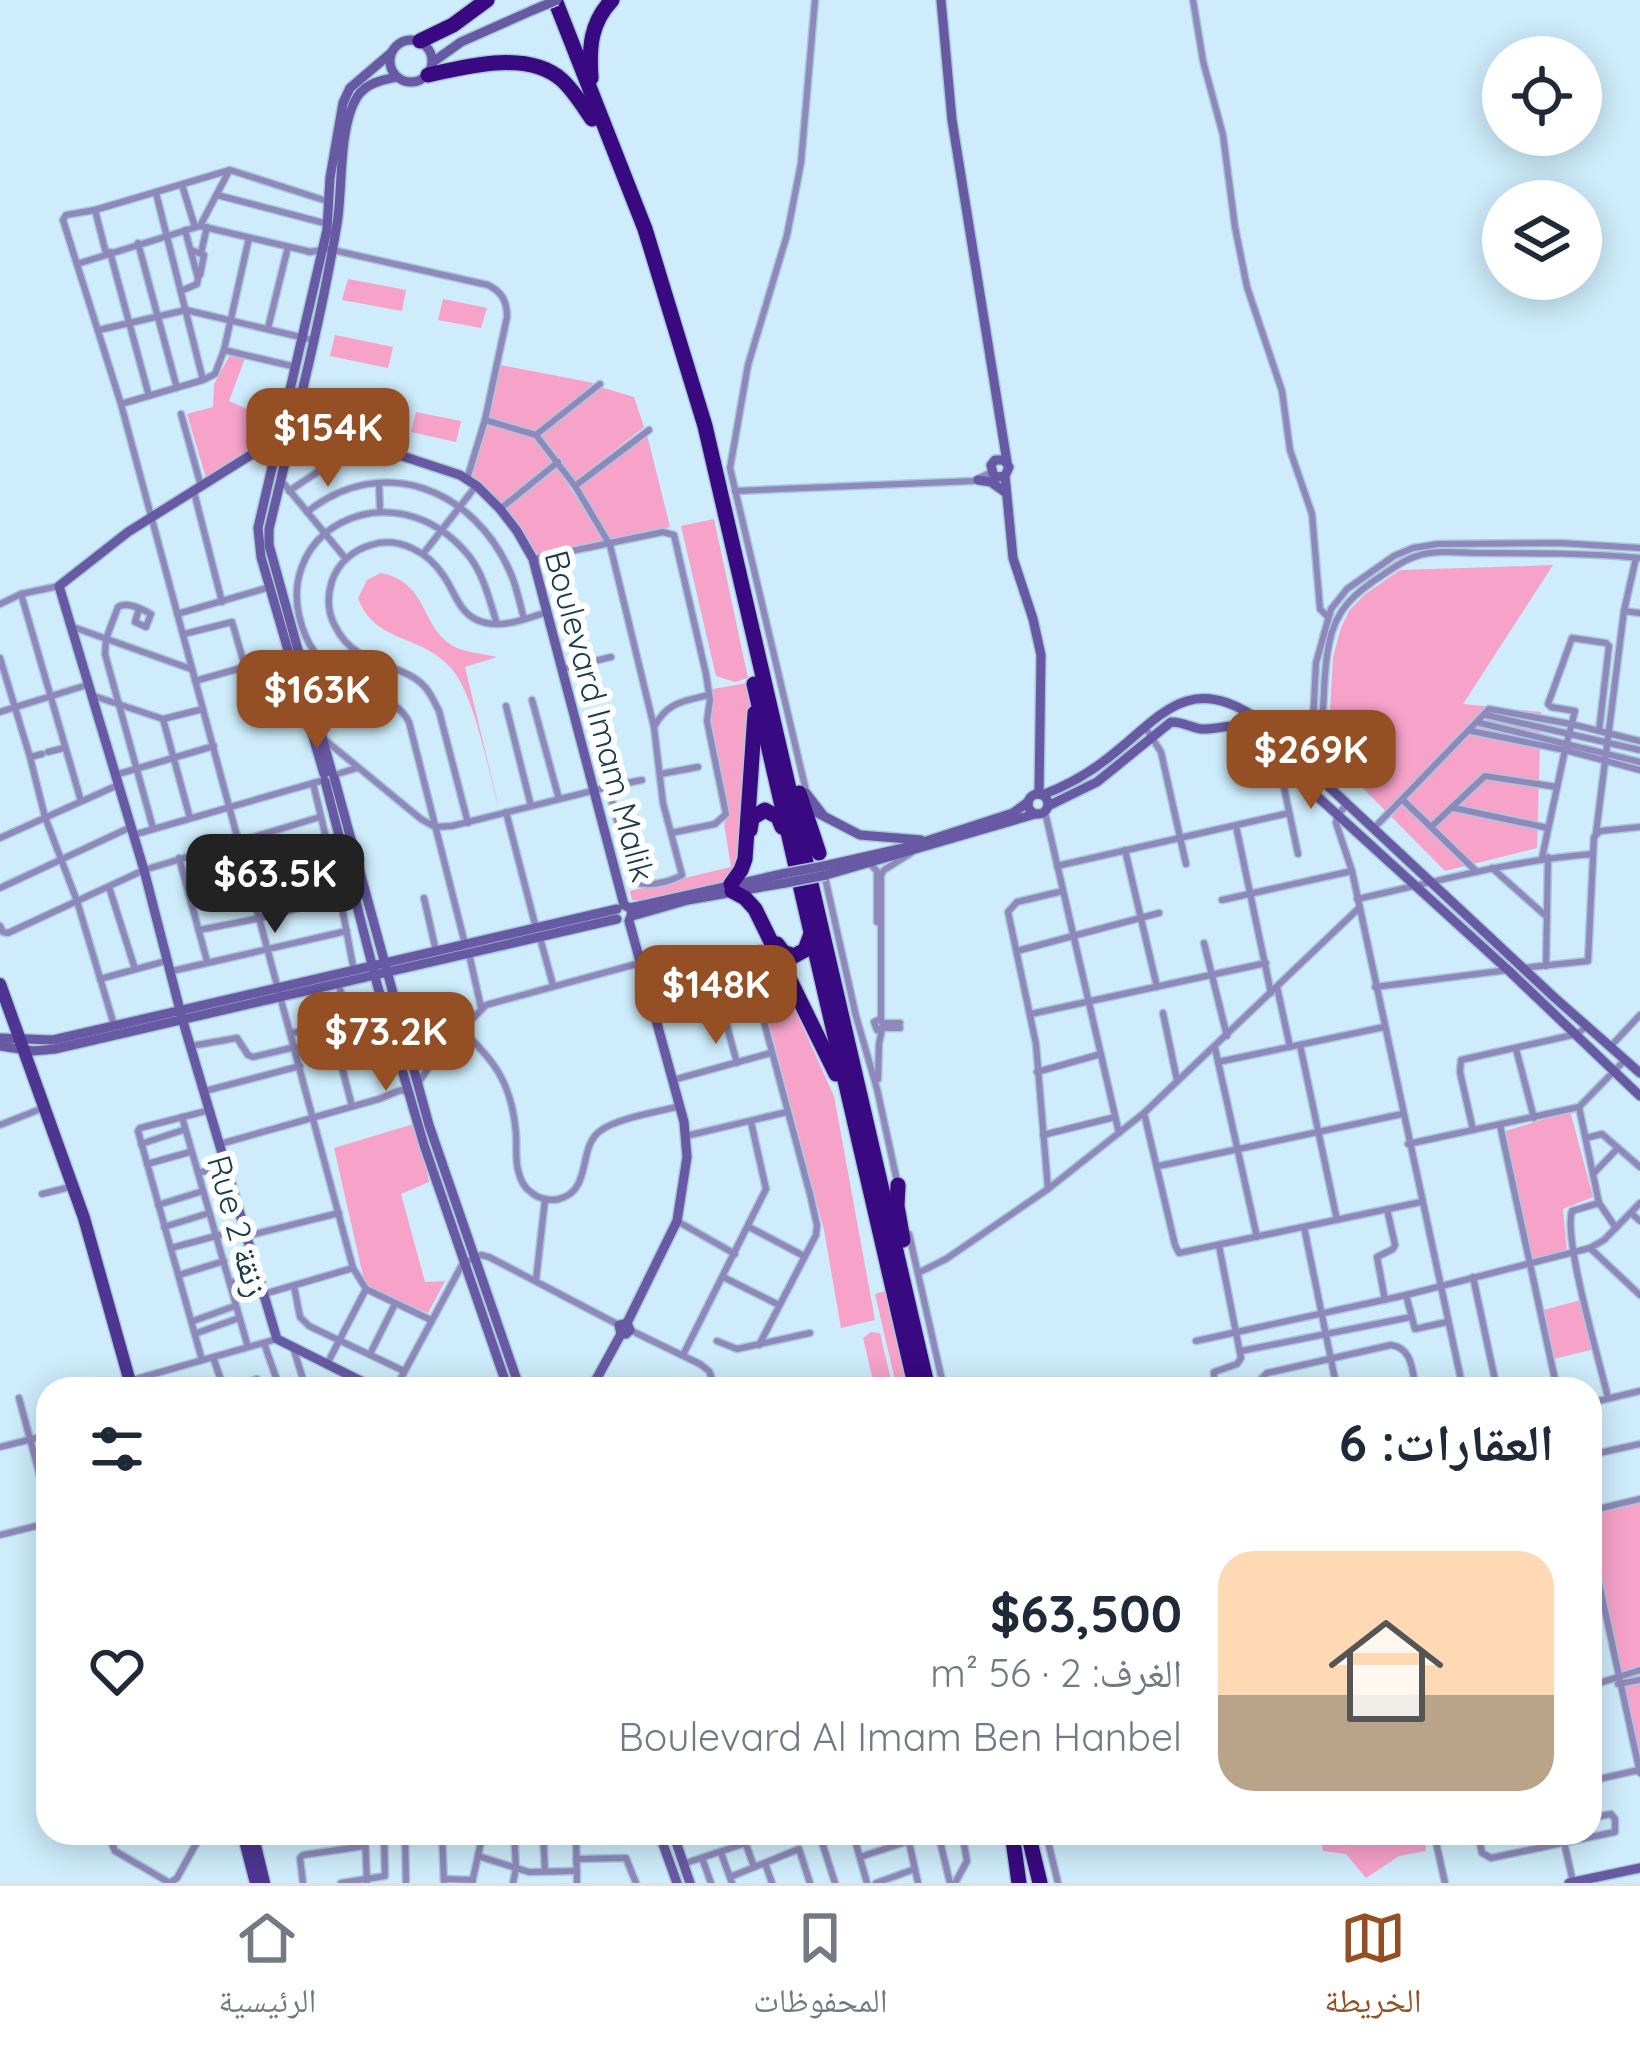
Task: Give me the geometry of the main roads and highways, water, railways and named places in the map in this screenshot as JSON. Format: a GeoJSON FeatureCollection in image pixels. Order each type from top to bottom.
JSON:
{"type":"FeatureCollection","features":[{"type":"Feature","properties":{"kind":"highway"},"geometry":{"type":"LineString","coordinates":[[423,44],[487,0]]}},
{"type":"Feature","properties":{"kind":"highway"},"geometry":{"type":"LineString","coordinates":[[556,0],[645,229],[705,426],[926,1377]]}},
{"type":"Feature","properties":{"kind":"highway"},"geometry":{"type":"LineString","coordinates":[[592,93],[591,40],[601,12],[612,0]]}},
{"type":"Feature","properties":{"kind":"highway"},"geometry":{"type":"LineString","coordinates":[[538,5],[619,184],[694,426],[913,1377]]}},
{"type":"Feature","properties":{"kind":"highway"},"geometry":{"type":"LineString","coordinates":[[430,68],[517,63],[540,68],[560,78],[592,119]]}},
{"type":"Feature","properties":{"kind":"highway"},"geometry":{"type":"LineString","coordinates":[[752,675],[755,733],[745,859],[732,888],[755,909],[836,1072],[858,1138]]}},
{"type":"Feature","properties":{"kind":"highway"},"geometry":{"type":"LineString","coordinates":[[766,690],[777,704],[823,865]]}},
{"type":"Feature","properties":{"kind":"highway"},"geometry":{"type":"LineString","coordinates":[[791,845],[772,812],[765,810],[752,818],[749,865],[758,884],[760,910],[788,955],[805,950],[811,934]]}},
{"type":"Feature","properties":{"kind":"highway"},"geometry":{"type":"LineString","coordinates":[[898,1184],[897,1206],[924,1368]]}},
{"type":"Feature","properties":{"kind":"highway"},"geometry":{"type":"LineString","coordinates":[[1016,1845],[1018,1883]]}},
{"type":"Feature","properties":{"kind":"highway"},"geometry":{"type":"LineString","coordinates":[[1018,1845],[1029,1883]]}},
{"type":"Feature","properties":{"kind":"highway"},"geometry":{"type":"LineString","coordinates":[[1031,1845],[1040,1883]]}},
{"type":"Feature","properties":{"kind":"main road"},"geometry":{"type":"LineString","coordinates":[[0,984],[12,1044],[84,1218],[125,1377]]}},
{"type":"Feature","properties":{"kind":"main road"},"geometry":{"type":"LineString","coordinates":[[0,1006],[66,1188],[125,1377]]}},
{"type":"Feature","properties":{"kind":"main road"},"geometry":{"type":"LineString","coordinates":[[250,1845],[260,1883]]}}]}
